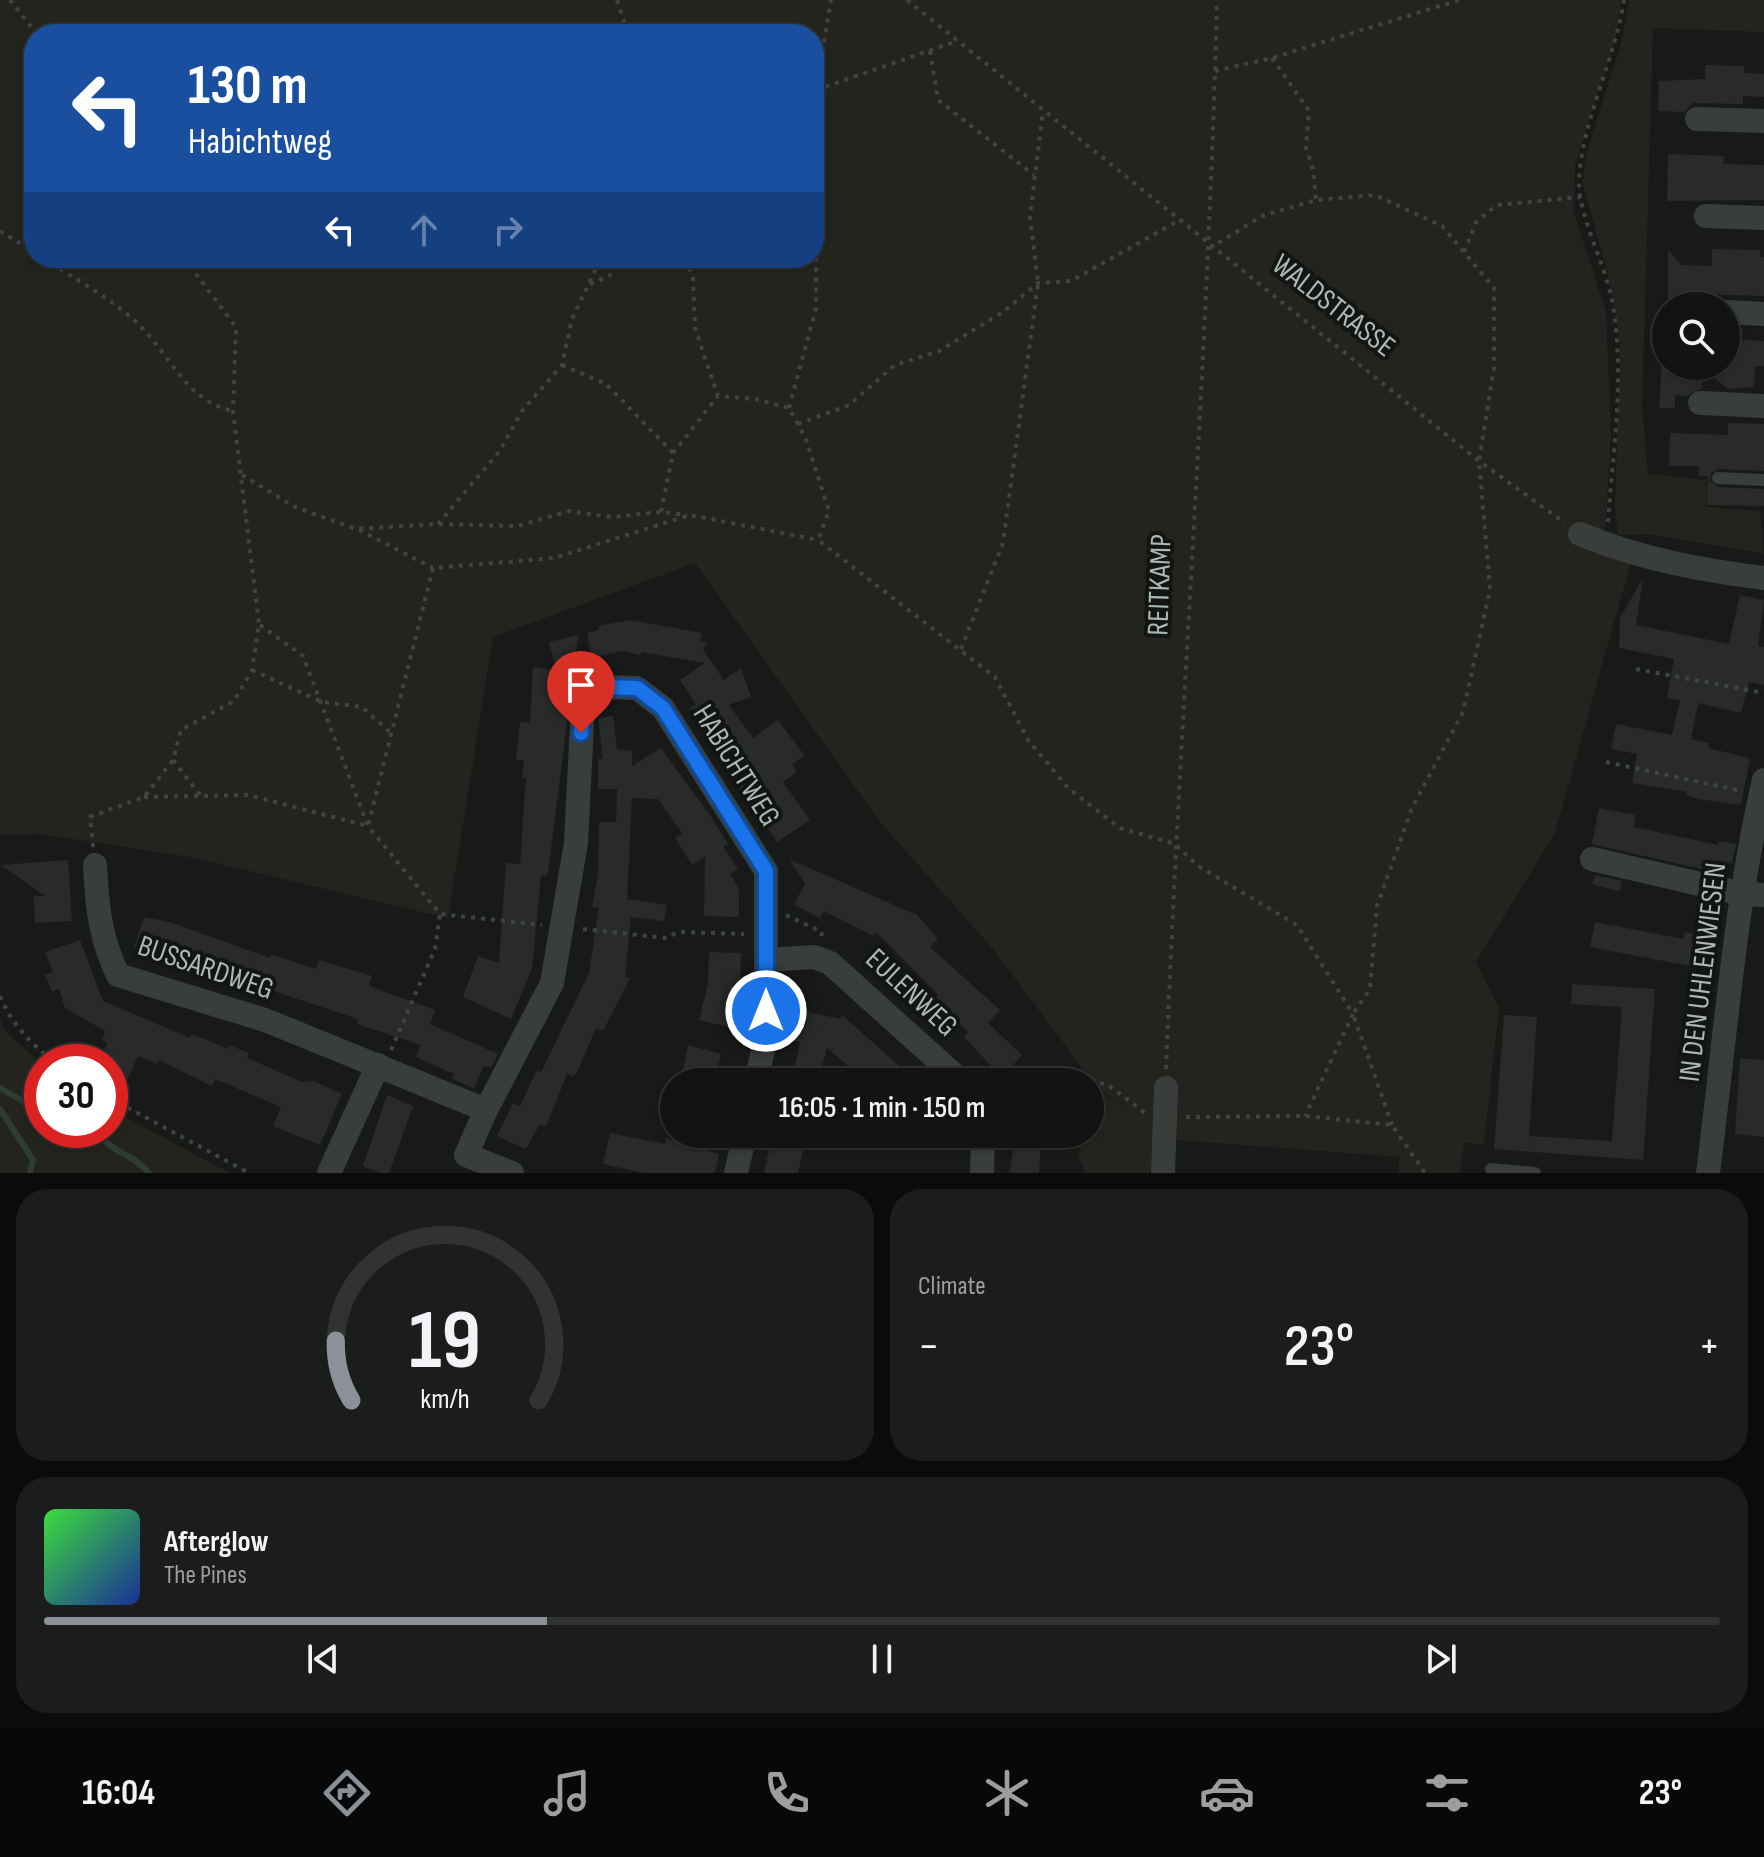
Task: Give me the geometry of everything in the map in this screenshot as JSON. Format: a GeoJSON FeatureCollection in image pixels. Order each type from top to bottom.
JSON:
{"type":"FeatureCollection","features":[{"type":"Feature","properties":{"kind":"street"},"geometry":{"type":"LineString","coordinates":[[1697,119],[1764,121]]}},
{"type":"Feature","properties":{"kind":"street"},"geometry":{"type":"LineString","coordinates":[[1706,216],[1764,218]]}},
{"type":"Feature","properties":{"kind":"street"},"geometry":{"type":"LineString","coordinates":[[1740,313],[1764,314]]}},
{"type":"Feature","properties":{"kind":"street"},"geometry":{"type":"LineString","coordinates":[[1700,403],[1764,406]]}},
{"type":"Feature","properties":{"kind":"street"},"geometry":{"type":"LineString","coordinates":[[1580,534],[1610,546],[1696,570],[1764,578]]}},
{"type":"Feature","properties":{"kind":"street","name":"HABICHTWEG"},"geometry":{"type":"LineString","coordinates":[[486,1110],[552,983],[576,843],[583,704],[603,687],[637,688],[663,708],[766,871],[766,1036],[759,1068]]}},
{"type":"Feature","properties":{"kind":"street","name":"IN DEN UHLENWIESEN"},"geometry":{"type":"LineString","coordinates":[[1708,1173],[1754,894],[1762,788]]}},
{"type":"Feature","properties":{"kind":"street"},"geometry":{"type":"LineString","coordinates":[[1592,859],[1754,894]]}},
{"type":"Feature","properties":{"kind":"street","name":"BUSSARDWEG"},"geometry":{"type":"LineString","coordinates":[[95,865],[98,921],[104,945],[118,975],[265,1020],[486,1110]]}},
{"type":"Feature","properties":{"kind":"street","name":"EULENWEG"},"geometry":{"type":"LineString","coordinates":[[766,960],[818,958],[845,973],[947,1068]]}},
{"type":"Feature","properties":{"kind":"street"},"geometry":{"type":"LineString","coordinates":[[329,1173],[378,1065]]}},
{"type":"Feature","properties":{"kind":"street"},"geometry":{"type":"LineString","coordinates":[[1163,1173],[1166,1088]]}},
{"type":"Feature","properties":{"kind":"street"},"geometry":{"type":"LineString","coordinates":[[486,1110],[466,1155],[512,1173]]}},
{"type":"Feature","properties":{"kind":"street"},"geometry":{"type":"LineString","coordinates":[[736,1173],[742,1148]]}},
{"type":"Feature","properties":{"kind":"street"},"geometry":{"type":"LineString","coordinates":[[982,1173],[983,1148]]}},
{"type":"Feature","properties":{"kind":"lane"},"geometry":{"type":"LineString","coordinates":[[1718,478],[1764,480]]}},
{"type":"Feature","properties":{"kind":"lane"},"geometry":{"type":"LineString","coordinates":[[1491,1169],[1535,1173]]}},
{"type":"Feature","properties":{"kind":"path"},"geometry":{"type":"LineString","coordinates":[[10,0],[29,24]]}},
{"type":"Feature","properties":{"kind":"path"},"geometry":{"type":"LineString","coordinates":[[617,0],[625,24]]}},
{"type":"Feature","properties":{"kind":"path"},"geometry":{"type":"LineString","coordinates":[[824,39],[831,0]]}},
{"type":"Feature","properties":{"kind":"path","name":"WALDSTRASSE"},"geometry":{"type":"LineString","coordinates":[[907,0],[1210,248],[1479,461],[1580,534]]}},
{"type":"Feature","properties":{"kind":"path","name":"REITKAMP"},"geometry":{"type":"LineString","coordinates":[[1166,1088],[1175,844],[1188,674],[1210,248],[1217,0]]}},
{"type":"Feature","properties":{"kind":"path"},"geometry":{"type":"LineString","coordinates":[[1215,71],[1272,58],[1459,0]]}},
{"type":"Feature","properties":{"kind":"path"},"geometry":{"type":"LineString","coordinates":[[1610,546],[1608,521],[1614,464],[1616,354],[1611,298],[1581,197],[1580,163],[1619,39],[1624,0]]}},
{"type":"Feature","properties":{"kind":"path"},"geometry":{"type":"LineString","coordinates":[[824,87],[957,41]]}},
{"type":"Feature","properties":{"kind":"path"},"geometry":{"type":"LineString","coordinates":[[930,51],[938,100],[1034,175]]}},
{"type":"Feature","properties":{"kind":"path"},"geometry":{"type":"LineString","coordinates":[[1272,58],[1309,111],[1306,148],[1313,169],[1316,200]]}},
{"type":"Feature","properties":{"kind":"path"},"geometry":{"type":"LineString","coordinates":[[961,650],[1003,543],[1038,283],[1030,216],[1043,111]]}},
{"type":"Feature","properties":{"kind":"path"},"geometry":{"type":"LineString","coordinates":[[1210,248],[1262,216],[1316,200],[1375,195],[1442,226],[1494,288],[1494,368],[1479,461],[1490,590],[1463,712],[1412,808],[1377,906],[1370,989],[1353,1014],[1305,1116]]}},
{"type":"Feature","properties":{"kind":"path"},"geometry":{"type":"LineString","coordinates":[[1464,252],[1477,221],[1497,205],[1581,197]]}},
{"type":"Feature","properties":{"kind":"path"},"geometry":{"type":"LineString","coordinates":[[798,424],[849,405],[895,365],[939,351],[1003,312],[1038,283],[1071,281],[1178,221]]}},
{"type":"Feature","properties":{"kind":"path"},"geometry":{"type":"LineString","coordinates":[[0,231],[24,246]]}},
{"type":"Feature","properties":{"kind":"path"},"geometry":{"type":"LineString","coordinates":[[58,268],[135,321],[199,396],[214,407],[233,411]]}},
{"type":"Feature","properties":{"kind":"path"},"geometry":{"type":"LineString","coordinates":[[144,797],[173,760],[181,730],[234,701],[252,670],[259,624],[233,411],[236,327],[192,268]]}},
{"type":"Feature","properties":{"kind":"path"},"geometry":{"type":"LineString","coordinates":[[438,524],[499,452],[522,411],[562,365],[572,319],[596,268]]}},
{"type":"Feature","properties":{"kind":"path"},"geometry":{"type":"LineString","coordinates":[[588,284],[609,276],[617,268]]}},
{"type":"Feature","properties":{"kind":"path"},"geometry":{"type":"LineString","coordinates":[[689,268],[693,279],[695,328],[718,396]]}},
{"type":"Feature","properties":{"kind":"path"},"geometry":{"type":"LineString","coordinates":[[816,268],[816,308],[789,408],[821,479],[829,511],[818,540]]}},
{"type":"Feature","properties":{"kind":"path"},"geometry":{"type":"LineString","coordinates":[[562,365],[606,384],[673,453]]}},
{"type":"Feature","properties":{"kind":"path"},"geometry":{"type":"LineString","coordinates":[[718,396],[755,399],[789,408]]}},
{"type":"Feature","properties":{"kind":"path"},"geometry":{"type":"LineString","coordinates":[[661,512],[673,453],[718,396]]}},
{"type":"Feature","properties":{"kind":"path"},"geometry":{"type":"LineString","coordinates":[[242,475],[295,507],[356,529],[433,568],[554,558],[690,515]]}},
{"type":"Feature","properties":{"kind":"path"},"geometry":{"type":"LineString","coordinates":[[356,529],[438,524],[518,526],[569,511],[612,517],[661,512],[818,540],[995,677],[1028,740],[1068,788],[1120,828],[1175,844],[1198,866],[1297,925],[1353,1014],[1392,1125],[1425,1173]]}},
{"type":"Feature","properties":{"kind":"path"},"geometry":{"type":"LineString","coordinates":[[368,826],[433,568]]}},
{"type":"Feature","properties":{"kind":"path"},"geometry":{"type":"LineString","coordinates":[[259,624],[303,656],[368,826],[440,914],[666,938],[678,932],[766,935]]}},
{"type":"Feature","properties":{"kind":"path"},"geometry":{"type":"LineString","coordinates":[[1636,669],[1764,693]]}},
{"type":"Feature","properties":{"kind":"path"},"geometry":{"type":"LineString","coordinates":[[252,670],[322,702],[362,707],[392,735]]}},
{"type":"Feature","properties":{"kind":"path"},"geometry":{"type":"LineString","coordinates":[[173,760],[201,796]]}},
{"type":"Feature","properties":{"kind":"path"},"geometry":{"type":"LineString","coordinates":[[1606,762],[1762,788]]}},
{"type":"Feature","properties":{"kind":"path"},"geometry":{"type":"LineString","coordinates":[[95,865],[90,817],[144,797],[248,795],[368,826]]}},
{"type":"Feature","properties":{"kind":"path"},"geometry":{"type":"LineString","coordinates":[[766,905],[822,932],[818,958]]}},
{"type":"Feature","properties":{"kind":"path"},"geometry":{"type":"LineString","coordinates":[[378,1065],[388,1057],[435,949],[440,914]]}},
{"type":"Feature","properties":{"kind":"path"},"geometry":{"type":"LineString","coordinates":[[0,996],[7,1014],[32,1044]]}},
{"type":"Feature","properties":{"kind":"path"},"geometry":{"type":"LineString","coordinates":[[1104,1084],[1141,1112],[1163,1118],[1305,1116],[1392,1125]]}},
{"type":"Feature","properties":{"kind":"path"},"geometry":{"type":"LineString","coordinates":[[128,1108],[249,1173]]}},
{"type":"Feature","properties":{"kind":"shaded area"},"geometry":{"type":"Polygon","coordinates":[[[0,0],[1621,0],[1615,41],[1575,164],[1574,213],[1606,312],[1611,435],[1604,550],[1631,562],[1555,833],[1476,962],[1499,1008],[1484,1144],[1464,1143],[1460,1173],[1399,1173],[1399,1157],[1177,1140],[1155,1126],[1150,1173],[1085,1173],[1079,1148],[1104,1148],[1104,1094],[1126,1107],[1104,1093],[1104,1068],[1082,1068],[993,949],[880,822],[695,563],[493,637],[448,918],[190,857],[40,834],[0,835],[0,0]]]}},
{"type":"Feature","properties":{"kind":"shaded area"},"geometry":{"type":"Polygon","coordinates":[[[1629,0],[1764,0],[1764,32],[1653,28],[1642,408],[1648,474],[1707,480],[1706,507],[1760,511],[1764,553],[1648,534],[1618,535],[1615,507],[1620,344],[1610,282],[1582,181],[1587,151],[1621,44],[1629,0]]]}},
{"type":"Feature","properties":{"kind":"shaded area"},"geometry":{"type":"Polygon","coordinates":[[[0,1016],[4,1030],[24,1048],[24,1148],[128,1148],[128,1119],[230,1173],[0,1173],[0,1016]]]}},
{"type":"Feature","properties":{"kind":"building"},"geometry":{"type":"Polygon","coordinates":[[[1705,65],[1744,66],[1744,73],[1764,74],[1764,97],[1743,96],[1743,104],[1693,103],[1684,112],[1658,111],[1659,81],[1705,79],[1705,65]]]}},
{"type":"Feature","properties":{"kind":"building"},"geometry":{"type":"Polygon","coordinates":[[[1668,154],[1724,156],[1723,164],[1764,165],[1764,200],[1667,201],[1668,154]]]}},
{"type":"Feature","properties":{"kind":"building"},"geometry":{"type":"Polygon","coordinates":[[[1712,249],[1760,250],[1760,257],[1764,257],[1764,296],[1740,295],[1740,292],[1668,292],[1668,250],[1681,265],[1712,266],[1712,249]]]}},
{"type":"Feature","properties":{"kind":"building"},"geometry":{"type":"Polygon","coordinates":[[[1740,340],[1764,341],[1764,366],[1755,366],[1754,387],[1728,389],[1717,380],[1740,380],[1740,340]]]}},
{"type":"Feature","properties":{"kind":"building"},"geometry":{"type":"Polygon","coordinates":[[[1661,380],[1702,380],[1702,388],[1687,396],[1675,395],[1675,408],[1659,408],[1661,380]]]}},
{"type":"Feature","properties":{"kind":"building"},"geometry":{"type":"Polygon","coordinates":[[[1728,423],[1764,424],[1764,471],[1718,469],[1711,473],[1710,481],[1718,487],[1764,489],[1764,506],[1707,505],[1708,476],[1699,476],[1699,466],[1669,466],[1670,433],[1728,435],[1728,423]]]}},
{"type":"Feature","properties":{"kind":"building"},"geometry":{"type":"Polygon","coordinates":[[[1643,578],[1636,625],[1729,644],[1740,595],[1764,600],[1758,646],[1764,647],[1764,685],[1749,682],[1741,713],[1698,703],[1691,739],[1709,743],[1708,748],[1750,758],[1741,805],[1698,799],[1686,795],[1687,792],[1632,783],[1637,754],[1611,749],[1616,724],[1672,735],[1680,700],[1667,698],[1674,659],[1619,648],[1620,618],[1643,578]]]}},
{"type":"Feature","properties":{"kind":"building"},"geometry":{"type":"Polygon","coordinates":[[[630,620],[702,633],[700,641],[707,643],[703,650],[724,680],[741,668],[751,697],[729,705],[753,738],[778,720],[805,756],[792,764],[797,772],[783,782],[810,820],[777,842],[724,764],[727,762],[691,708],[696,705],[680,680],[705,663],[621,651],[591,658],[587,633],[599,630],[598,626],[630,620]]]}},
{"type":"Feature","properties":{"kind":"building"},"geometry":{"type":"Polygon","coordinates":[[[578,635],[550,858],[547,876],[541,875],[532,968],[511,1019],[463,997],[478,956],[499,963],[506,863],[520,864],[526,778],[522,778],[524,760],[516,760],[520,722],[530,723],[533,667],[556,670],[549,642],[578,635]]]}},
{"type":"Feature","properties":{"kind":"building"},"geometry":{"type":"Polygon","coordinates":[[[613,716],[617,749],[632,751],[632,766],[661,748],[714,821],[728,844],[723,846],[738,869],[730,874],[739,889],[739,917],[704,916],[705,857],[692,865],[675,838],[682,833],[658,799],[632,798],[627,899],[667,905],[664,921],[631,917],[625,977],[630,978],[603,1031],[596,1028],[578,1070],[573,1077],[567,1074],[546,1127],[540,1124],[526,1149],[497,1136],[513,1103],[520,1106],[537,1070],[541,1072],[589,973],[599,908],[592,907],[598,875],[599,822],[616,822],[617,789],[598,789],[598,759],[603,759],[598,718],[613,716]]]}},
{"type":"Feature","properties":{"kind":"building"},"geometry":{"type":"Polygon","coordinates":[[[1599,808],[1635,815],[1634,827],[1718,845],[1719,841],[1736,844],[1727,875],[1592,844],[1599,808]]]}},
{"type":"Feature","properties":{"kind":"building"},"geometry":{"type":"Polygon","coordinates":[[[789,859],[917,915],[938,939],[930,947],[1000,1010],[988,1023],[1022,1055],[1011,1068],[1001,1065],[993,1068],[964,1037],[968,1032],[946,1012],[949,1010],[936,998],[938,995],[876,932],[874,936],[824,911],[820,918],[794,905],[805,883],[789,859]]]}},
{"type":"Feature","properties":{"kind":"building"},"geometry":{"type":"Polygon","coordinates":[[[68,860],[72,921],[35,923],[34,896],[45,896],[1,865],[68,860]]]}},
{"type":"Feature","properties":{"kind":"building"},"geometry":{"type":"Polygon","coordinates":[[[1595,875],[1622,881],[1619,891],[1592,884],[1595,875]]]}},
{"type":"Feature","properties":{"kind":"building"},"geometry":{"type":"Polygon","coordinates":[[[144,917],[173,923],[270,958],[271,954],[316,969],[319,960],[372,976],[369,986],[435,1010],[430,1024],[498,1054],[491,1068],[484,1066],[474,1088],[452,1079],[454,1074],[416,1057],[421,1045],[357,1024],[358,1019],[179,960],[176,969],[160,963],[162,958],[134,948],[144,917]]]}},
{"type":"Feature","properties":{"kind":"building"},"geometry":{"type":"Polygon","coordinates":[[[1595,922],[1683,939],[1685,932],[1712,937],[1711,942],[1720,944],[1717,961],[1708,959],[1706,969],[1590,947],[1595,922]]]}},
{"type":"Feature","properties":{"kind":"building"},"geometry":{"type":"Polygon","coordinates":[[[80,940],[103,1001],[190,1038],[192,1034],[228,1049],[229,1045],[249,1053],[247,1058],[302,1082],[313,1081],[342,1094],[320,1145],[273,1126],[281,1107],[215,1079],[212,1086],[159,1060],[157,1064],[138,1056],[128,1078],[128,1044],[107,1044],[102,1040],[105,1031],[65,1008],[59,989],[52,991],[45,975],[53,972],[45,952],[80,940]]]}},
{"type":"Feature","properties":{"kind":"building"},"geometry":{"type":"Polygon","coordinates":[[[709,952],[741,953],[740,997],[733,1028],[699,1020],[708,984],[709,952]]]}},
{"type":"Feature","properties":{"kind":"building"},"geometry":{"type":"Polygon","coordinates":[[[1572,984],[1655,989],[1643,1160],[1494,1149],[1504,1015],[1537,1017],[1529,1136],[1612,1141],[1622,1007],[1571,1004],[1572,984]]]}},
{"type":"Feature","properties":{"kind":"building"},"geometry":{"type":"Polygon","coordinates":[[[787,1007],[840,1019],[842,1015],[901,1068],[851,1068],[827,1048],[822,1068],[795,1068],[800,1042],[781,1038],[787,1007]]]}},
{"type":"Feature","properties":{"kind":"building"},"geometry":{"type":"Polygon","coordinates":[[[688,1045],[721,1054],[718,1068],[683,1068],[688,1045]]]}},
{"type":"Feature","properties":{"kind":"building"},"geometry":{"type":"Polygon","coordinates":[[[1740,1058],[1764,1060],[1764,1137],[1735,1134],[1740,1058]]]}},
{"type":"Feature","properties":{"kind":"building"},"geometry":{"type":"Polygon","coordinates":[[[387,1095],[413,1106],[389,1173],[380,1173],[363,1166],[387,1095]]]}},
{"type":"Feature","properties":{"kind":"building"},"geometry":{"type":"Polygon","coordinates":[[[610,1133],[660,1143],[660,1148],[699,1148],[719,1154],[715,1173],[644,1173],[603,1164],[610,1133]]]}},
{"type":"Feature","properties":{"kind":"building"},"geometry":{"type":"Polygon","coordinates":[[[769,1148],[804,1148],[798,1173],[764,1173],[769,1148]]]}},
{"type":"Feature","properties":{"kind":"building"},"geometry":{"type":"Polygon","coordinates":[[[1013,1148],[1041,1148],[1039,1173],[1010,1173],[1013,1148]]]}},
{"type":"Feature","properties":{"kind":"waterway"},"geometry":{"type":"LineString","coordinates":[[0,1088],[24,1102]]}},
{"type":"Feature","properties":{"kind":"waterway"},"geometry":{"type":"LineString","coordinates":[[0,1109],[33,1160],[30,1173]]}},
{"type":"Feature","properties":{"kind":"waterway"},"geometry":{"type":"LineString","coordinates":[[114,1148],[149,1173]]}},
{"type":"Feature","properties":{"kind":"route"},"geometry":{"type":"LineString","coordinates":[[581,733],[583,704],[603,687],[637,688],[663,708],[766,871],[766,1011]]}}]}
